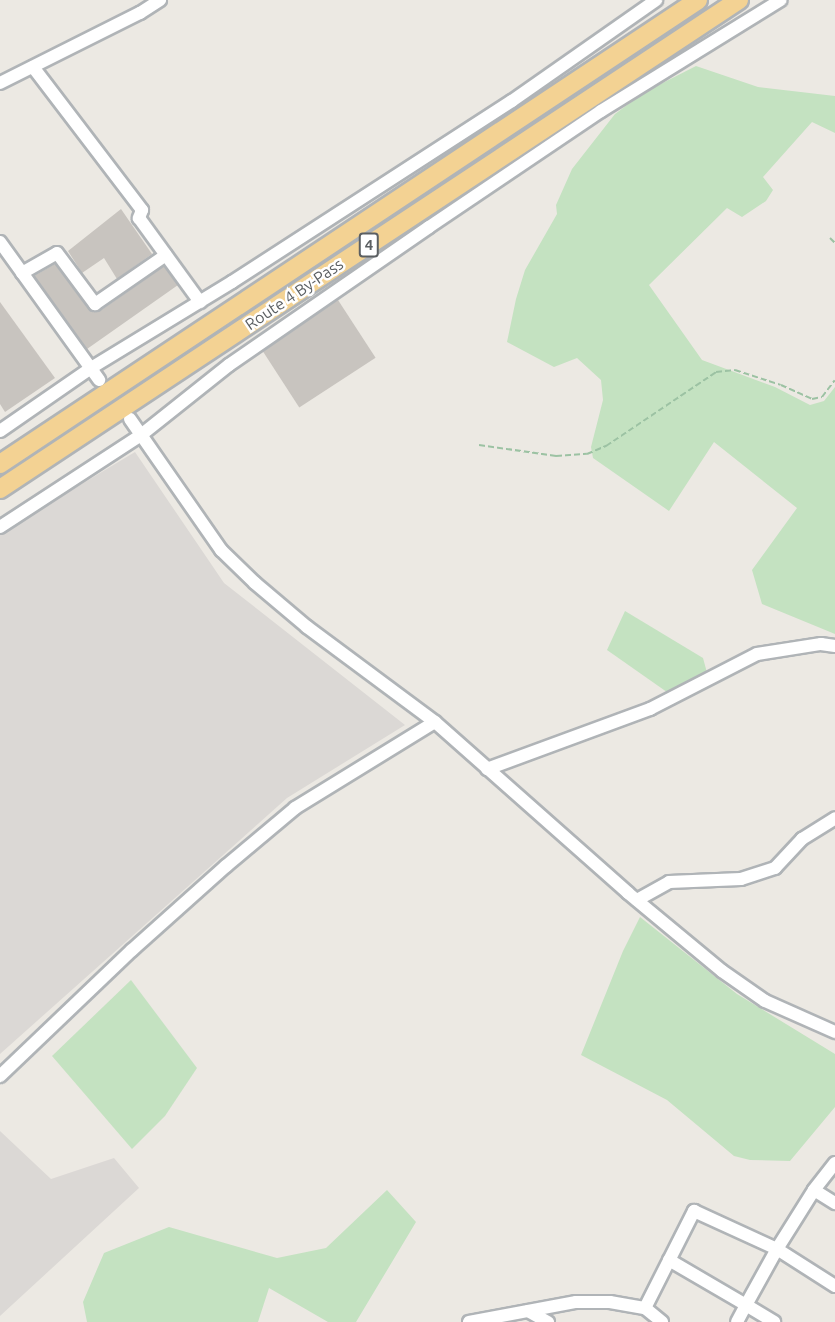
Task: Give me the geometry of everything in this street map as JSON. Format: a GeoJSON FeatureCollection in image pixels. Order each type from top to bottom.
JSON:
{"type":"FeatureCollection","features":[{"type":"Feature","properties":{"kind":"highway","name":"Route 4 By-Pass"},"geometry":{"type":"LineString","coordinates":[[0,464],[698,0]]}},
{"type":"Feature","properties":{"kind":"highway","name":"Route 4 By-Pass"},"geometry":{"type":"LineString","coordinates":[[0,489],[424,219],[515,158],[739,0]]}},
{"type":"Feature","properties":{"kind":"street"},"geometry":{"type":"LineString","coordinates":[[0,83],[140,13],[160,0]]}},
{"type":"Feature","properties":{"kind":"street"},"geometry":{"type":"LineString","coordinates":[[0,431],[91,368],[200,302],[512,101],[656,0]]}},
{"type":"Feature","properties":{"kind":"street"},"geometry":{"type":"LineString","coordinates":[[515,158],[601,111],[781,0]]}},
{"type":"Feature","properties":{"kind":"street"},"geometry":{"type":"LineString","coordinates":[[33,66],[142,210],[139,218],[200,302]]}},
{"type":"Feature","properties":{"kind":"street"},"geometry":{"type":"LineString","coordinates":[[512,101],[522,118]]}},
{"type":"Feature","properties":{"kind":"street"},"geometry":{"type":"LineString","coordinates":[[0,527],[141,435],[229,365],[424,219]]}},
{"type":"Feature","properties":{"kind":"street"},"geometry":{"type":"LineString","coordinates":[[0,242],[99,380]]}},
{"type":"Feature","properties":{"kind":"street"},"geometry":{"type":"LineString","coordinates":[[22,273],[57,253],[95,304],[166,255]]}},
{"type":"Feature","properties":{"kind":"street"},"geometry":{"type":"LineString","coordinates":[[130,419],[221,550],[307,627],[435,722],[637,900],[722,971],[765,1000],[835,1032]]}},
{"type":"Feature","properties":{"kind":"street"},"geometry":{"type":"LineString","coordinates":[[487,768],[650,710],[758,654],[821,644],[835,646]]}},
{"type":"Feature","properties":{"kind":"street"},"geometry":{"type":"LineString","coordinates":[[0,1076],[141,942],[295,808],[435,722]]}},
{"type":"Feature","properties":{"kind":"street"},"geometry":{"type":"LineString","coordinates":[[637,900],[669,882],[741,879],[775,868],[802,839],[835,818]]}},
{"type":"Feature","properties":{"kind":"street"},"geometry":{"type":"LineString","coordinates":[[737,1322],[777,1249],[814,1190],[835,1163]]}},
{"type":"Feature","properties":{"kind":"street"},"geometry":{"type":"LineString","coordinates":[[814,1190],[835,1203]]}},
{"type":"Feature","properties":{"kind":"street"},"geometry":{"type":"LineString","coordinates":[[645,1308],[694,1211],[777,1249],[835,1286]]}},
{"type":"Feature","properties":{"kind":"street"},"geometry":{"type":"LineString","coordinates":[[669,1260],[774,1322]]}},
{"type":"Feature","properties":{"kind":"street"},"geometry":{"type":"LineString","coordinates":[[469,1322],[576,1302],[610,1302],[645,1308],[662,1322]]}},
{"type":"Feature","properties":{"kind":"street"},"geometry":{"type":"LineString","coordinates":[[528,1311],[548,1322]]}},
{"type":"Feature","properties":{"kind":"path"},"geometry":{"type":"LineString","coordinates":[[830,238],[835,243]]}},
{"type":"Feature","properties":{"kind":"path"},"geometry":{"type":"LineString","coordinates":[[479,445],[556,456],[587,454],[606,446],[716,372],[735,370],[781,385],[812,399],[822,396],[835,380]]}},
{"type":"Feature","properties":{"kind":"shaded area"},"geometry":{"type":"Polygon","coordinates":[[[135,452],[224,583],[405,725],[287,798],[0,1054],[0,533],[135,452]]]}},
{"type":"Feature","properties":{"kind":"shaded area"},"geometry":{"type":"Polygon","coordinates":[[[0,1131],[51,1179],[114,1158],[139,1188],[0,1316],[0,1131]]]}},
{"type":"Feature","properties":{"kind":"green space"},"geometry":{"type":"Polygon","coordinates":[[[696,66],[758,87],[835,96],[835,133],[812,122],[763,177],[773,190],[766,201],[742,217],[727,208],[649,285],[702,360],[775,387],[810,405],[824,401],[835,387],[835,634],[762,604],[752,570],[797,508],[714,442],[669,511],[593,458],[591,447],[603,400],[601,380],[577,358],[554,367],[507,342],[525,270],[557,214],[556,205],[572,169],[615,114],[643,93],[696,66]]]}},
{"type":"Feature","properties":{"kind":"green space"},"geometry":{"type":"Polygon","coordinates":[[[625,611],[703,658],[709,680],[674,697],[607,650],[625,611]]]}},
{"type":"Feature","properties":{"kind":"green space"},"geometry":{"type":"Polygon","coordinates":[[[640,917],[737,994],[835,1054],[835,1107],[790,1161],[750,1160],[734,1156],[667,1100],[581,1055],[623,951],[640,917]]]}},
{"type":"Feature","properties":{"kind":"green space"},"geometry":{"type":"Polygon","coordinates":[[[131,980],[197,1068],[165,1116],[132,1149],[52,1056],[131,980]]]}},
{"type":"Feature","properties":{"kind":"green space"},"geometry":{"type":"Polygon","coordinates":[[[387,1190],[416,1222],[356,1322],[328,1322],[269,1288],[258,1322],[87,1322],[83,1302],[104,1253],[169,1227],[277,1258],[326,1248],[387,1190]]]}},
{"type":"Feature","properties":{"kind":"building"},"geometry":{"type":"Polygon","coordinates":[[[121,209],[152,254],[117,279],[104,258],[82,273],[68,251],[121,209]]]}},
{"type":"Feature","properties":{"kind":"building"},"geometry":{"type":"Polygon","coordinates":[[[55,264],[92,312],[100,311],[164,266],[178,285],[87,349],[34,276],[55,264]]]}},
{"type":"Feature","properties":{"kind":"building"},"geometry":{"type":"Polygon","coordinates":[[[338,300],[376,358],[299,407],[262,350],[338,300]]]}},
{"type":"Feature","properties":{"kind":"building"},"geometry":{"type":"Polygon","coordinates":[[[0,302],[55,378],[5,412],[0,404],[0,302]]]}}]}
